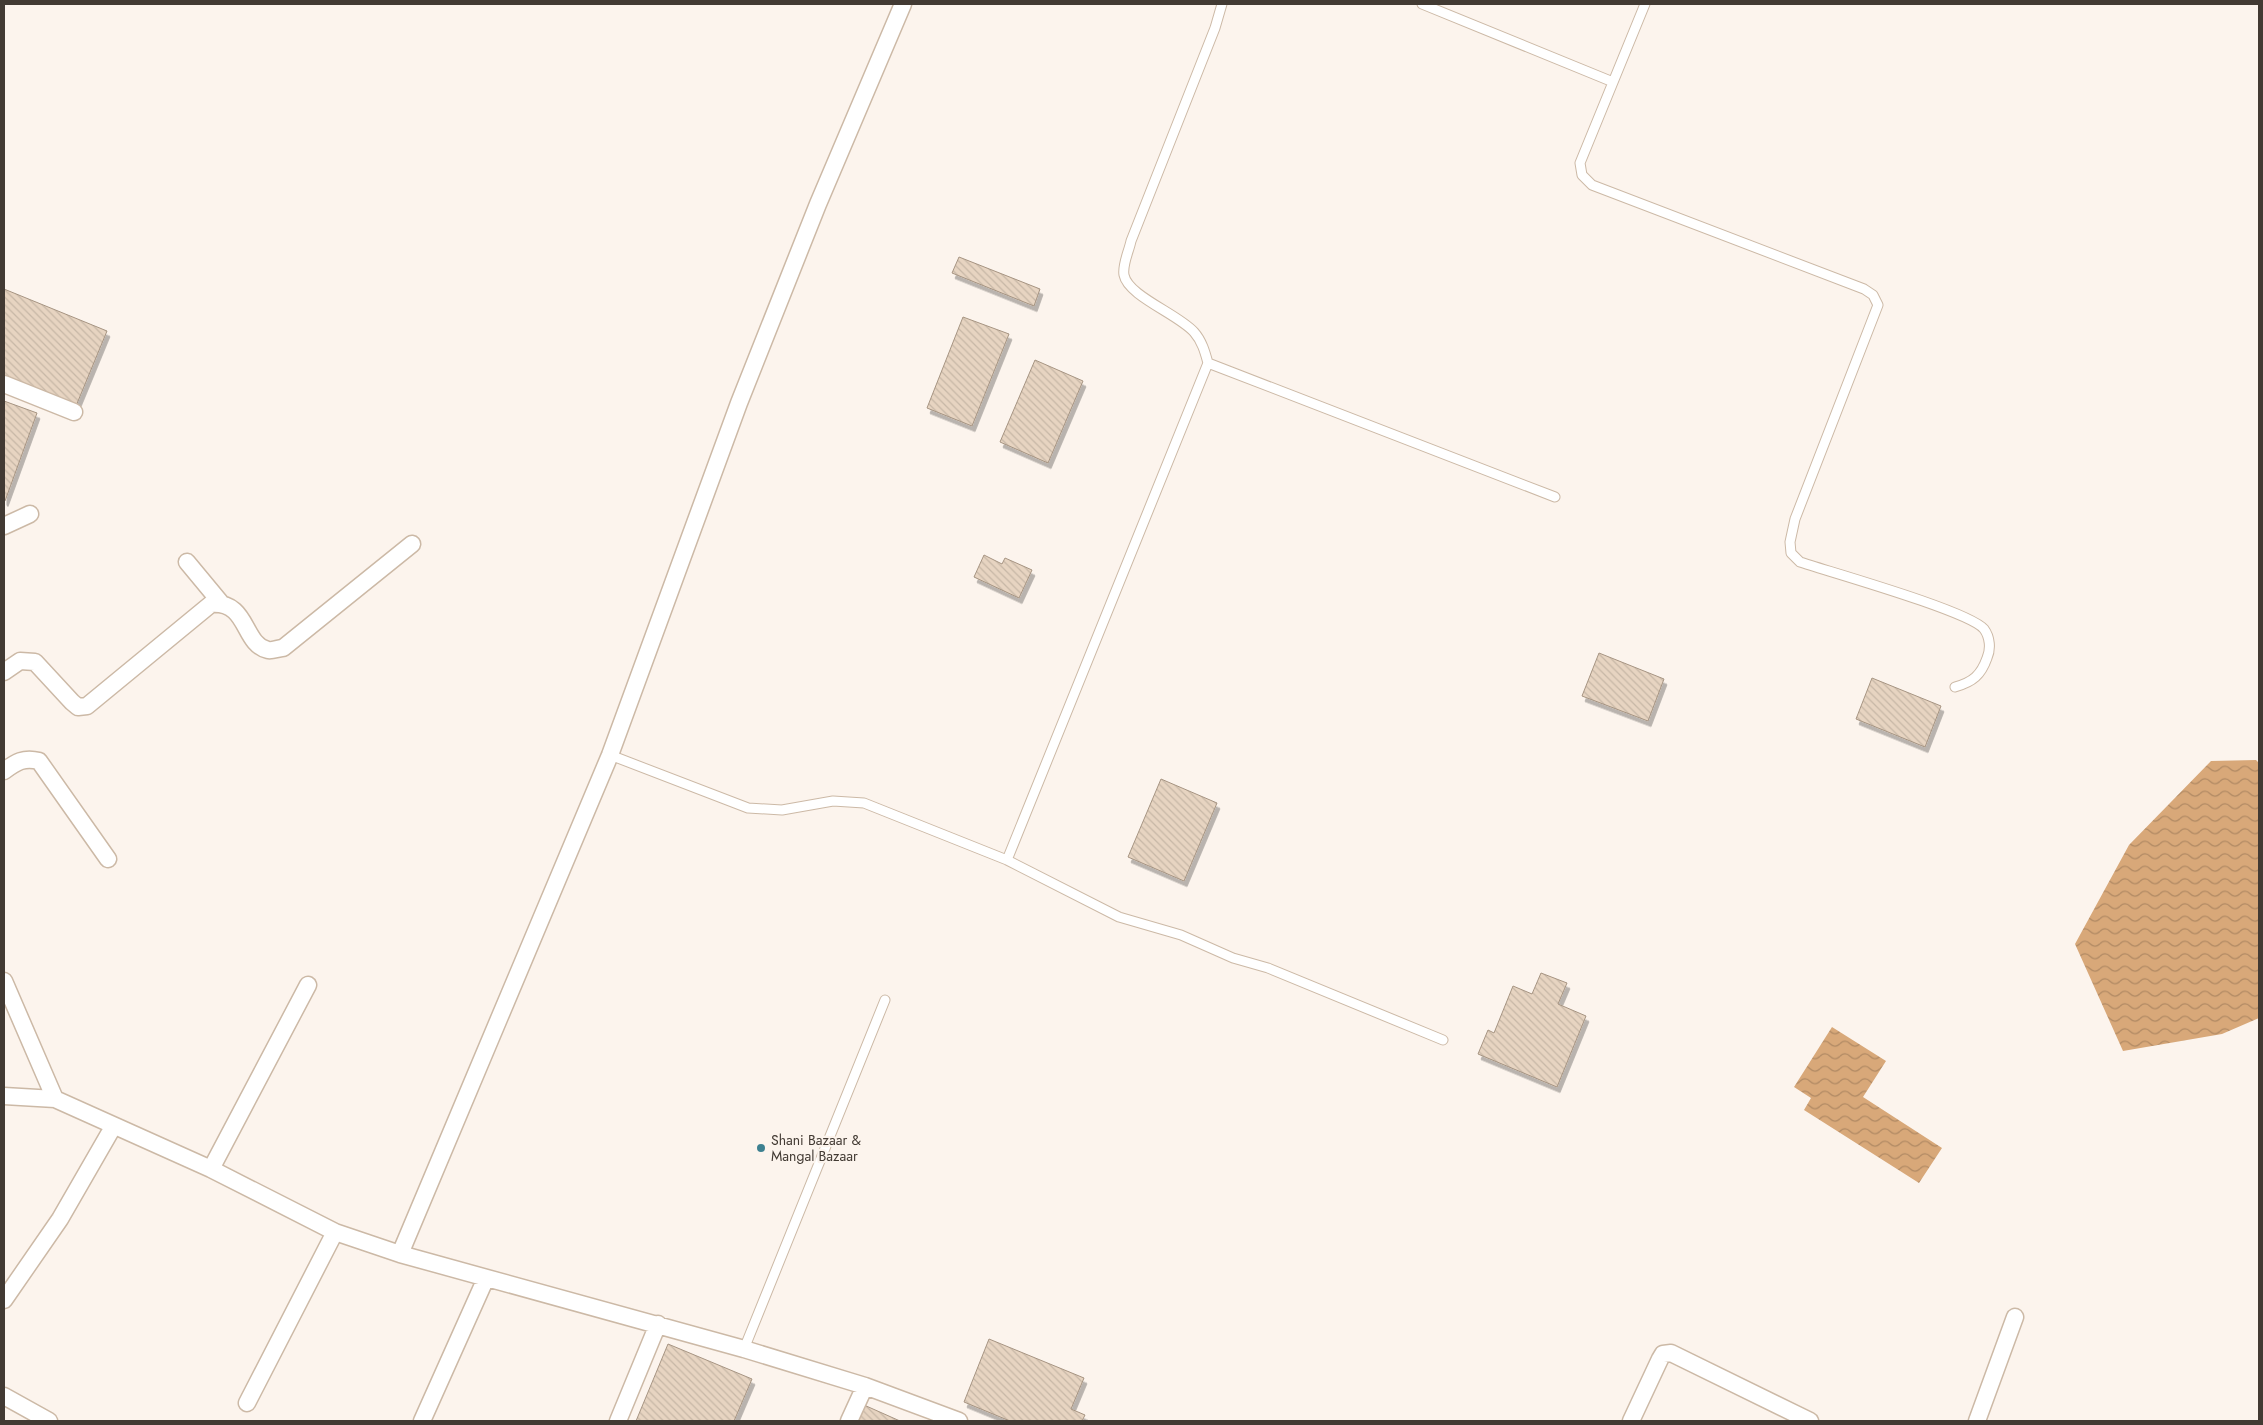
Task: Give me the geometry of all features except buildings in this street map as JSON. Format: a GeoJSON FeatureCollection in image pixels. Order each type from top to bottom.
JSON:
{"type":"FeatureCollection","features":[{"type":"Feature","properties":{"kind":"street"},"geometry":{"type":"LineString","coordinates":[[400,1254],[610,755],[743,394],[818,204],[903,4]]}},
{"type":"Feature","properties":{"kind":"street"},"geometry":{"type":"LineString","coordinates":[[4,384],[74,412]]}},
{"type":"Feature","properties":{"kind":"street"},"geometry":{"type":"LineString","coordinates":[[4,526],[30,514]]}},
{"type":"Feature","properties":{"kind":"street"},"geometry":{"type":"LineString","coordinates":[[4,672],[20,661],[35,662],[72,702],[78,707],[87,706],[211,604],[221,604],[233,608],[259,646],[269,650],[283,648],[412,544]]}},
{"type":"Feature","properties":{"kind":"street"},"geometry":{"type":"LineString","coordinates":[[187,562],[221,604]]}},
{"type":"Feature","properties":{"kind":"street"},"geometry":{"type":"LineString","coordinates":[[4,770],[18,760],[30,759],[39,761],[108,859]]}},
{"type":"Feature","properties":{"kind":"street"},"geometry":{"type":"LineString","coordinates":[[4,981],[55,1100]]}},
{"type":"Feature","properties":{"kind":"street"},"geometry":{"type":"LineString","coordinates":[[211,1170],[308,985]]}},
{"type":"Feature","properties":{"kind":"street"},"geometry":{"type":"LineString","coordinates":[[4,1096],[55,1100],[211,1170],[335,1232],[400,1254],[744,1349],[865,1386],[956,1421]]}},
{"type":"Feature","properties":{"kind":"street"},"geometry":{"type":"LineString","coordinates":[[4,1300],[60,1219],[113,1127]]}},
{"type":"Feature","properties":{"kind":"street"},"geometry":{"type":"LineString","coordinates":[[247,1403],[335,1232]]}},
{"type":"Feature","properties":{"kind":"street"},"geometry":{"type":"LineString","coordinates":[[422,1421],[486,1278]]}},
{"type":"Feature","properties":{"kind":"street"},"geometry":{"type":"LineString","coordinates":[[1977,1421],[2015,1317]]}},
{"type":"Feature","properties":{"kind":"street"},"geometry":{"type":"LineString","coordinates":[[618,1421],[658,1324]]}},
{"type":"Feature","properties":{"kind":"street"},"geometry":{"type":"LineString","coordinates":[[1631,1421],[1660,1358],[1664,1354],[1671,1353],[1810,1421]]}},
{"type":"Feature","properties":{"kind":"street"},"geometry":{"type":"LineString","coordinates":[[849,1421],[865,1386]]}},
{"type":"Feature","properties":{"kind":"street"},"geometry":{"type":"LineString","coordinates":[[4,1396],[49,1421]]}},
{"type":"Feature","properties":{"kind":"lane"},"geometry":{"type":"LineString","coordinates":[[1007,860],[1208,363],[1204,347],[1194,332],[1175,316],[1134,290],[1126,282],[1123,272],[1131,241],[1215,28],[1222,4]]}},
{"type":"Feature","properties":{"kind":"lane"},"geometry":{"type":"LineString","coordinates":[[1422,4],[1613,82]]}},
{"type":"Feature","properties":{"kind":"lane"},"geometry":{"type":"LineString","coordinates":[[1645,4],[1580,163],[1580,170],[1587,181],[1864,289],[1873,295],[1878,305],[1795,518],[1790,542],[1791,553],[1800,562],[1938,607],[1971,620],[1983,628],[1989,638],[1989,653],[1985,665],[1980,674],[1970,683],[1955,687]]}},
{"type":"Feature","properties":{"kind":"lane"},"geometry":{"type":"LineString","coordinates":[[1208,363],[1555,497]]}},
{"type":"Feature","properties":{"kind":"lane"},"geometry":{"type":"LineString","coordinates":[[610,755],[748,808],[782,810],[833,800],[864,803],[1007,860],[1119,916],[1181,935],[1233,958],[1268,968],[1443,1040]]}},
{"type":"Feature","properties":{"kind":"lane"},"geometry":{"type":"LineString","coordinates":[[744,1349],[885,1000]]}},
{"type":"Feature","properties":{"kind":"water"},"geometry":{"type":"Polygon","coordinates":[[[2256,760],[2259,763],[2259,1018],[2222,1034],[2123,1051],[2075,944],[2129,845],[2211,761],[2256,760]]]}},
{"type":"Feature","properties":{"kind":"water"},"geometry":{"type":"Polygon","coordinates":[[[1832,1027],[1886,1061],[1863,1097],[1942,1148],[1919,1183],[1804,1110],[1811,1098],[1794,1087],[1832,1027]]]}},
{"type":"Feature","properties":{"kind":"place","name":"Shani Bazaar & Mangal Bazaar"},"geometry":{"type":"Point","coordinates":[761,1148]}}]}
